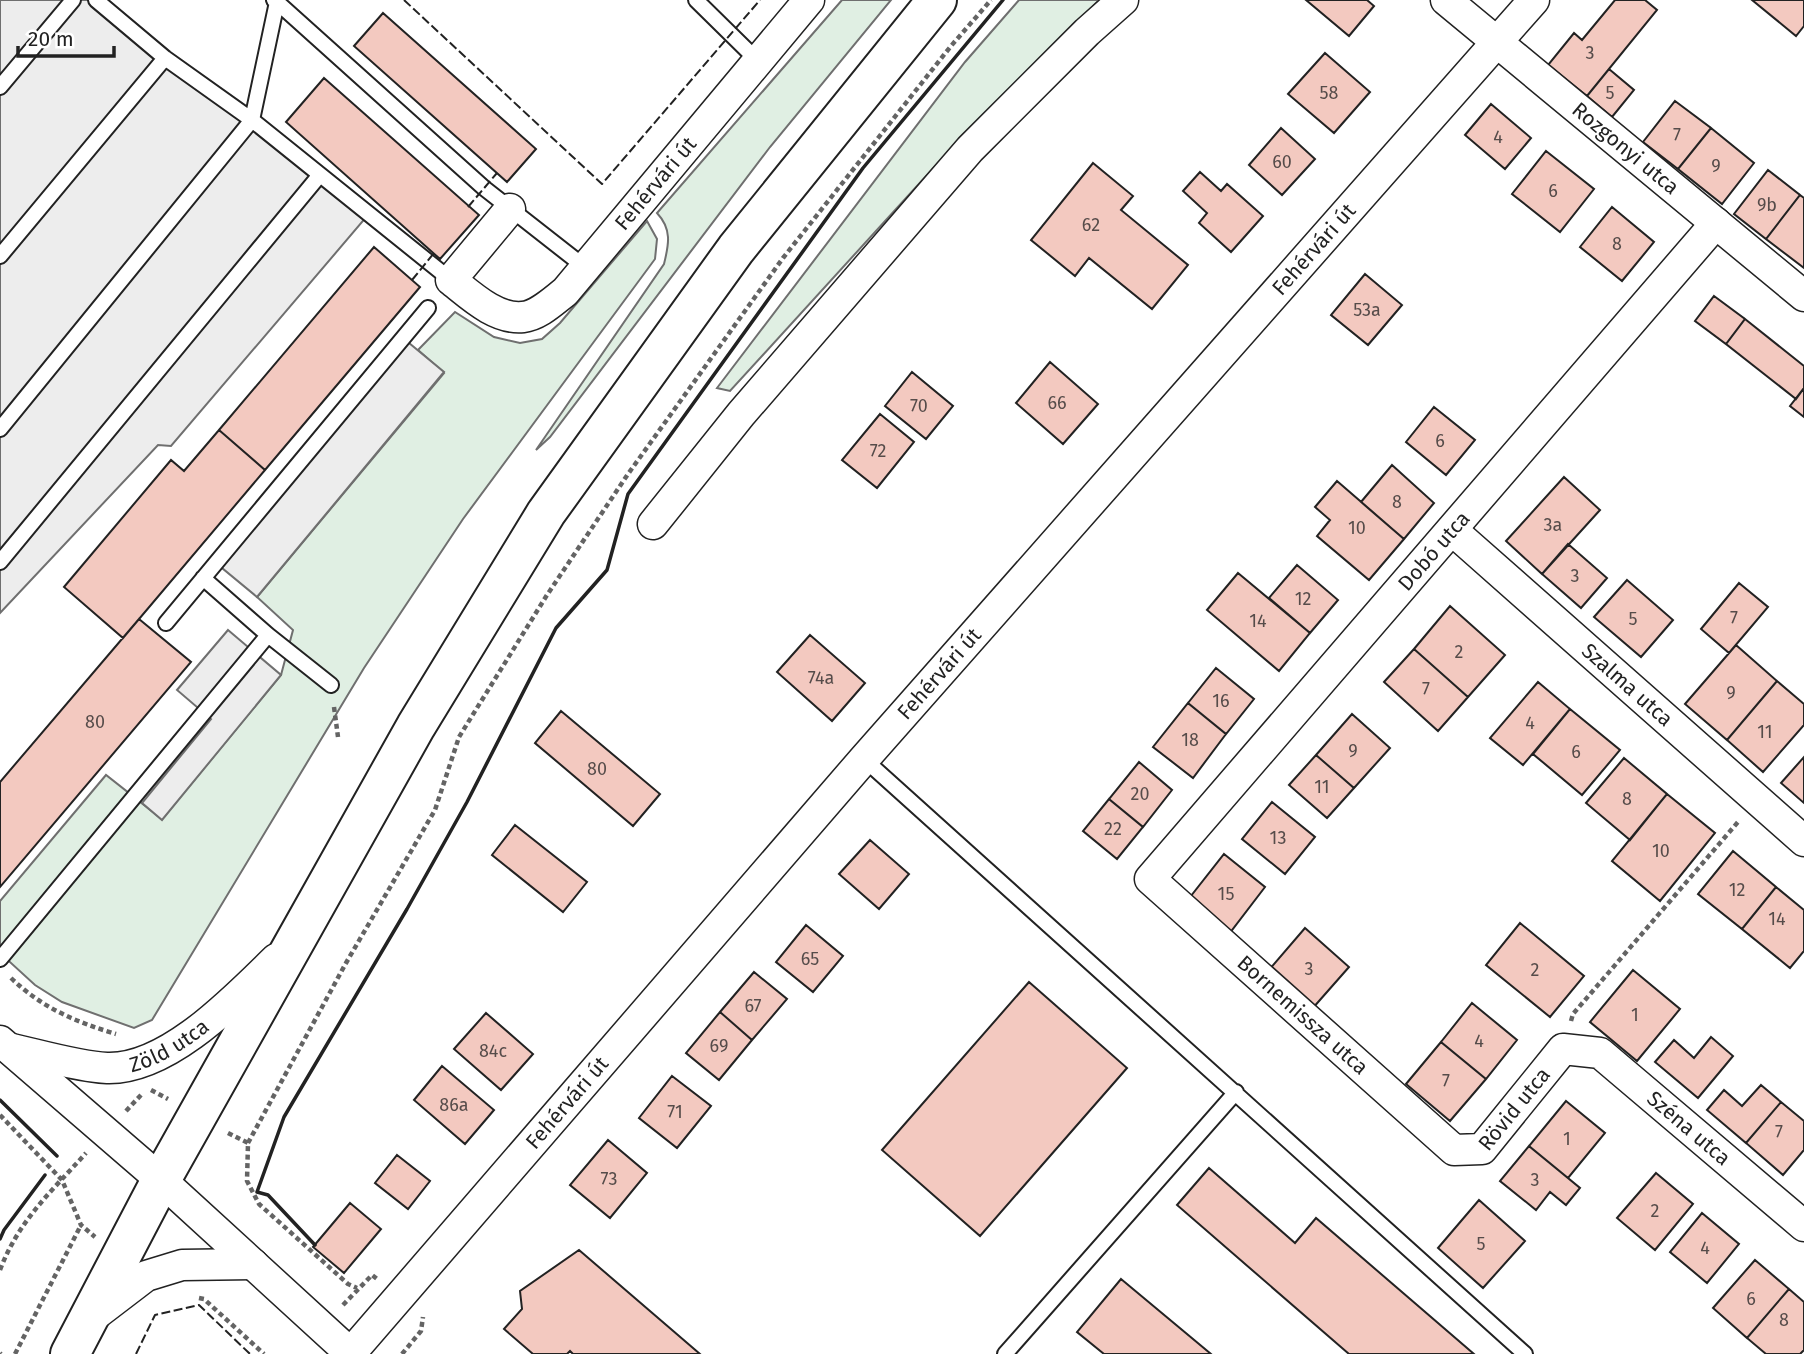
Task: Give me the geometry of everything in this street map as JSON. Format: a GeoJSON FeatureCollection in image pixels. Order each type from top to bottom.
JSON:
{"type":"FeatureCollection","features":[{"type":"Feature","properties":{"kind":"main road"},"geometry":{"type":"LineString","coordinates":[[70,1354],[161,1180],[416,726],[546,513],[736,249],[937,0]]}},
{"type":"Feature","properties":{"kind":"street","name":"Fehérvári út"},"geometry":{"type":"LineString","coordinates":[[451,280],[483,304],[502,314],[523,317],[543,309],[565,292],[810,0]]}},
{"type":"Feature","properties":{"kind":"street"},"geometry":{"type":"LineString","coordinates":[[653,524],[741,414],[970,149],[1087,32],[1123,0]]}},
{"type":"Feature","properties":{"kind":"street","name":"Rozgonyi utca"},"geometry":{"type":"LineString","coordinates":[[1446,0],[1804,296]]}},
{"type":"Feature","properties":{"kind":"street","name":"Fehérvári út"},"geometry":{"type":"LineString","coordinates":[[350,1354],[864,759],[1534,0]]}},
{"type":"Feature","properties":{"kind":"street"},"geometry":{"type":"LineString","coordinates":[[451,280],[510,209]]}},
{"type":"Feature","properties":{"kind":"street","name":"Dobó utca"},"geometry":{"type":"LineString","coordinates":[[1150,879],[1716,223]]}},
{"type":"Feature","properties":{"kind":"street","name":"Szalma utca"},"geometry":{"type":"LineString","coordinates":[[1452,530],[1804,841]]}},
{"type":"Feature","properties":{"kind":"street","name":"Bornemissza utca"},"geometry":{"type":"LineString","coordinates":[[1150,879],[1454,1150]]}},
{"type":"Feature","properties":{"kind":"street","name":"Zöld utca"},"geometry":{"type":"LineString","coordinates":[[4,1045],[107,1068],[140,1064],[158,1056],[221,1013],[298,938]]}},
{"type":"Feature","properties":{"kind":"street","name":"Zöld utca"},"geometry":{"type":"LineString","coordinates":[[4,1045],[161,1180],[350,1354]]}},
{"type":"Feature","properties":{"kind":"street","name":"Rövid utca"},"geometry":{"type":"LineString","coordinates":[[1454,1150],[1482,1149],[1563,1049]]}},
{"type":"Feature","properties":{"kind":"street","name":"Széna utca"},"geometry":{"type":"LineString","coordinates":[[1563,1049],[1600,1053],[1804,1226]]}},
{"type":"Feature","properties":{"kind":"street"},"geometry":{"type":"LineString","coordinates":[[88,1320],[146,1276],[182,1265],[253,1264]]}},
{"type":"Feature","properties":{"kind":"lane"},"geometry":{"type":"LineString","coordinates":[[0,87],[73,0]]}},
{"type":"Feature","properties":{"kind":"lane"},"geometry":{"type":"LineString","coordinates":[[96,0],[165,58],[252,120],[451,280]]}},
{"type":"Feature","properties":{"kind":"lane"},"geometry":{"type":"LineString","coordinates":[[696,0],[758,61]]}},
{"type":"Feature","properties":{"kind":"lane"},"geometry":{"type":"LineString","coordinates":[[0,429],[252,120],[276,1]]}},
{"type":"Feature","properties":{"kind":"lane"},"geometry":{"type":"LineString","coordinates":[[276,1],[510,209],[586,268]]}},
{"type":"Feature","properties":{"kind":"lane"},"geometry":{"type":"LineString","coordinates":[[0,256],[165,58]]}},
{"type":"Feature","properties":{"kind":"lane"},"geometry":{"type":"LineString","coordinates":[[0,562],[319,176]]}},
{"type":"Feature","properties":{"kind":"lane"},"geometry":{"type":"LineString","coordinates":[[166,623],[428,308]]}},
{"type":"Feature","properties":{"kind":"lane"},"geometry":{"type":"LineString","coordinates":[[203,578],[331,685]]}},
{"type":"Feature","properties":{"kind":"lane"},"geometry":{"type":"LineString","coordinates":[[0,958],[268,635]]}},
{"type":"Feature","properties":{"kind":"lane"},"geometry":{"type":"LineString","coordinates":[[864,759],[1525,1354]]}},
{"type":"Feature","properties":{"kind":"lane"},"geometry":{"type":"LineString","coordinates":[[1005,1354],[1236,1092]]}},
{"type":"Feature","properties":{"kind":"path"},"geometry":{"type":"LineString","coordinates":[[248,1143],[346,962],[435,810],[459,737],[547,595],[628,474],[783,258],[951,46],[991,0]]}},
{"type":"Feature","properties":{"kind":"path"},"geometry":{"type":"LineString","coordinates":[[331,685],[338,737]]}},
{"type":"Feature","properties":{"kind":"path"},"geometry":{"type":"LineString","coordinates":[[1563,1049],[1573,1014],[1757,800]]}},
{"type":"Feature","properties":{"kind":"path"},"geometry":{"type":"LineString","coordinates":[[0,1270],[7,1252],[32,1211],[62,1180]]}},
{"type":"Feature","properties":{"kind":"path"},"geometry":{"type":"LineString","coordinates":[[15,1354],[81,1225]]}},
{"type":"Feature","properties":{"kind":"path"},"geometry":{"type":"LineString","coordinates":[[402,1354],[421,1331]]}},
{"type":"Feature","properties":{"kind":"green space"},"geometry":{"type":"Polygon","coordinates":[[[842,0],[891,0],[770,147],[550,437],[536,450],[664,264],[668,237],[665,225],[657,213],[842,0]]]}},
{"type":"Feature","properties":{"kind":"green space"},"geometry":{"type":"Polygon","coordinates":[[[1019,0],[1099,0],[938,163],[730,391],[717,388],[965,62],[1019,0]]]}},
{"type":"Feature","properties":{"kind":"green space"},"geometry":{"type":"Polygon","coordinates":[[[647,221],[657,239],[655,259],[463,519],[364,668],[152,1020],[134,1028],[62,1002],[35,985],[0,953],[0,901],[106,775],[162,819],[281,675],[293,630],[257,597],[444,373],[418,350],[455,312],[494,337],[520,343],[542,339],[560,323],[647,221]]]}},
{"type":"Feature","properties":{"kind":"shaded area"},"geometry":{"type":"Polygon","coordinates":[[[0,0],[96,0],[368,215],[171,446],[158,445],[0,613],[0,0]]]}},
{"type":"Feature","properties":{"kind":"shaded area"},"geometry":{"type":"Polygon","coordinates":[[[403,338],[444,372],[257,597],[216,563],[403,338]]]}},
{"type":"Feature","properties":{"kind":"shaded area"},"geometry":{"type":"Polygon","coordinates":[[[228,630],[281,675],[162,820],[142,803],[211,719],[177,690],[228,630]]]}},
{"type":"Feature","properties":{"kind":"building"},"geometry":{"type":"Polygon","coordinates":[[[1306,0],[1367,0],[1374,6],[1349,36],[1306,0]]]}},
{"type":"Feature","properties":{"kind":"building"},"geometry":{"type":"Polygon","coordinates":[[[1615,0],[1645,0],[1657,10],[1587,96],[1548,65],[1574,33],[1582,40],[1615,0]]]}},
{"type":"Feature","properties":{"kind":"building"},"geometry":{"type":"Polygon","coordinates":[[[1752,0],[1804,0],[1804,26],[1796,36],[1752,0]]]}},
{"type":"Feature","properties":{"kind":"building"},"geometry":{"type":"Polygon","coordinates":[[[383,13],[536,149],[507,182],[354,46],[383,13]]]}},
{"type":"Feature","properties":{"kind":"building"},"geometry":{"type":"Polygon","coordinates":[[[1325,53],[1370,92],[1334,133],[1288,94],[1325,53]]]}},
{"type":"Feature","properties":{"kind":"building"},"geometry":{"type":"Polygon","coordinates":[[[1609,69],[1634,90],[1612,117],[1587,96],[1609,69]]]}},
{"type":"Feature","properties":{"kind":"building"},"geometry":{"type":"Polygon","coordinates":[[[324,78],[479,215],[440,259],[286,122],[324,78]]]}},
{"type":"Feature","properties":{"kind":"building"},"geometry":{"type":"Polygon","coordinates":[[[1675,101],[1711,128],[1678,169],[1643,142],[1675,101]]]}},
{"type":"Feature","properties":{"kind":"building"},"geometry":{"type":"Polygon","coordinates":[[[1491,104],[1531,138],[1505,169],[1465,135],[1491,104]]]}},
{"type":"Feature","properties":{"kind":"building"},"geometry":{"type":"Polygon","coordinates":[[[1281,128],[1315,159],[1282,195],[1249,165],[1281,128]]]}},
{"type":"Feature","properties":{"kind":"building"},"geometry":{"type":"Polygon","coordinates":[[[1711,128],[1754,163],[1722,204],[1678,169],[1711,128]]]}},
{"type":"Feature","properties":{"kind":"building"},"geometry":{"type":"Polygon","coordinates":[[[1546,151],[1594,189],[1560,232],[1512,194],[1546,151]]]}},
{"type":"Feature","properties":{"kind":"building"},"geometry":{"type":"Polygon","coordinates":[[[1093,163],[1133,196],[1121,210],[1188,265],[1152,309],[1089,258],[1075,276],[1031,240],[1093,163]]]}},
{"type":"Feature","properties":{"kind":"building"},"geometry":{"type":"Polygon","coordinates":[[[1768,170],[1800,195],[1766,239],[1734,214],[1768,170]]]}},
{"type":"Feature","properties":{"kind":"building"},"geometry":{"type":"Polygon","coordinates":[[[1200,172],[1221,191],[1227,184],[1263,216],[1231,252],[1199,223],[1207,213],[1183,191],[1200,172]]]}},
{"type":"Feature","properties":{"kind":"building"},"geometry":{"type":"Polygon","coordinates":[[[1800,195],[1804,198],[1804,268],[1766,239],[1800,195]]]}},
{"type":"Feature","properties":{"kind":"building"},"geometry":{"type":"Polygon","coordinates":[[[1612,207],[1654,242],[1622,281],[1580,247],[1612,207]]]}},
{"type":"Feature","properties":{"kind":"building"},"geometry":{"type":"Polygon","coordinates":[[[374,247],[420,287],[265,470],[219,430],[374,247]]]}},
{"type":"Feature","properties":{"kind":"building"},"geometry":{"type":"Polygon","coordinates":[[[1365,274],[1402,305],[1368,345],[1331,315],[1365,274]]]}},
{"type":"Feature","properties":{"kind":"building"},"geometry":{"type":"Polygon","coordinates":[[[1714,296],[1745,319],[1726,344],[1695,321],[1714,296]]]}},
{"type":"Feature","properties":{"kind":"building"},"geometry":{"type":"Polygon","coordinates":[[[1745,319],[1804,366],[1804,388],[1796,399],[1726,344],[1745,319]]]}},
{"type":"Feature","properties":{"kind":"building"},"geometry":{"type":"Polygon","coordinates":[[[1050,362],[1098,404],[1063,444],[1016,403],[1050,362]]]}},
{"type":"Feature","properties":{"kind":"building"},"geometry":{"type":"Polygon","coordinates":[[[912,372],[953,406],[926,439],[885,406],[912,372]]]}},
{"type":"Feature","properties":{"kind":"building"},"geometry":{"type":"Polygon","coordinates":[[[1804,388],[1804,417],[1790,406],[1804,388]]]}},
{"type":"Feature","properties":{"kind":"building"},"geometry":{"type":"Polygon","coordinates":[[[1434,407],[1475,440],[1446,475],[1406,442],[1434,407]]]}},
{"type":"Feature","properties":{"kind":"building"},"geometry":{"type":"Polygon","coordinates":[[[880,414],[914,442],[877,488],[842,460],[880,414]]]}},
{"type":"Feature","properties":{"kind":"building"},"geometry":{"type":"Polygon","coordinates":[[[219,430],[265,470],[123,638],[64,587],[171,460],[184,471],[219,430]]]}},
{"type":"Feature","properties":{"kind":"building"},"geometry":{"type":"Polygon","coordinates":[[[1392,465],[1434,503],[1404,539],[1361,502],[1392,465]]]}},
{"type":"Feature","properties":{"kind":"building"},"geometry":{"type":"Polygon","coordinates":[[[1564,477],[1600,510],[1542,574],[1506,541],[1564,477]]]}},
{"type":"Feature","properties":{"kind":"building"},"geometry":{"type":"Polygon","coordinates":[[[1337,481],[1404,539],[1369,580],[1317,536],[1330,520],[1315,507],[1337,481]]]}},
{"type":"Feature","properties":{"kind":"building"},"geometry":{"type":"Polygon","coordinates":[[[1568,544],[1607,578],[1581,608],[1542,574],[1568,544]]]}},
{"type":"Feature","properties":{"kind":"building"},"geometry":{"type":"Polygon","coordinates":[[[1297,565],[1338,600],[1310,633],[1269,598],[1297,565]]]}},
{"type":"Feature","properties":{"kind":"building"},"geometry":{"type":"Polygon","coordinates":[[[1238,573],[1310,633],[1279,671],[1207,610],[1238,573]]]}},
{"type":"Feature","properties":{"kind":"building"},"geometry":{"type":"Polygon","coordinates":[[[1627,580],[1673,620],[1641,657],[1594,617],[1627,580]]]}},
{"type":"Feature","properties":{"kind":"building"},"geometry":{"type":"Polygon","coordinates":[[[1739,583],[1768,607],[1729,653],[1701,629],[1739,583]]]}},
{"type":"Feature","properties":{"kind":"building"},"geometry":{"type":"Polygon","coordinates":[[[1450,606],[1505,655],[1468,697],[1414,649],[1450,606]]]}},
{"type":"Feature","properties":{"kind":"building"},"geometry":{"type":"Polygon","coordinates":[[[139,619],[191,662],[0,887],[0,782],[139,619]]]}},
{"type":"Feature","properties":{"kind":"building"},"geometry":{"type":"Polygon","coordinates":[[[810,635],[865,683],[832,721],[777,672],[810,635]]]}},
{"type":"Feature","properties":{"kind":"building"},"geometry":{"type":"Polygon","coordinates":[[[1736,645],[1777,681],[1727,740],[1685,704],[1736,645]]]}},
{"type":"Feature","properties":{"kind":"building"},"geometry":{"type":"Polygon","coordinates":[[[1414,649],[1468,697],[1438,731],[1384,682],[1414,649]]]}},
{"type":"Feature","properties":{"kind":"building"},"geometry":{"type":"Polygon","coordinates":[[[1216,668],[1254,699],[1226,734],[1188,703],[1216,668]]]}},
{"type":"Feature","properties":{"kind":"building"},"geometry":{"type":"Polygon","coordinates":[[[1777,681],[1804,704],[1804,725],[1763,772],[1727,740],[1777,681]]]}},
{"type":"Feature","properties":{"kind":"building"},"geometry":{"type":"Polygon","coordinates":[[[1538,682],[1570,709],[1523,765],[1490,738],[1538,682]]]}},
{"type":"Feature","properties":{"kind":"building"},"geometry":{"type":"Polygon","coordinates":[[[1188,703],[1226,734],[1193,778],[1153,747],[1188,703]]]}},
{"type":"Feature","properties":{"kind":"building"},"geometry":{"type":"Polygon","coordinates":[[[1570,709],[1620,750],[1582,795],[1533,754],[1570,709]]]}},
{"type":"Feature","properties":{"kind":"building"},"geometry":{"type":"Polygon","coordinates":[[[561,711],[660,794],[633,826],[535,743],[561,711]]]}},
{"type":"Feature","properties":{"kind":"building"},"geometry":{"type":"Polygon","coordinates":[[[1352,714],[1390,748],[1354,788],[1316,755],[1352,714]]]}},
{"type":"Feature","properties":{"kind":"building"},"geometry":{"type":"Polygon","coordinates":[[[1316,755],[1354,788],[1327,818],[1289,785],[1316,755]]]}},
{"type":"Feature","properties":{"kind":"building"},"geometry":{"type":"Polygon","coordinates":[[[1804,757],[1804,803],[1781,783],[1804,757]]]}},
{"type":"Feature","properties":{"kind":"building"},"geometry":{"type":"Polygon","coordinates":[[[1624,758],[1667,794],[1630,840],[1586,803],[1624,758]]]}},
{"type":"Feature","properties":{"kind":"building"},"geometry":{"type":"Polygon","coordinates":[[[1139,762],[1172,790],[1143,827],[1109,799],[1139,762]]]}},
{"type":"Feature","properties":{"kind":"building"},"geometry":{"type":"Polygon","coordinates":[[[1667,794],[1715,833],[1660,901],[1612,861],[1667,794]]]}},
{"type":"Feature","properties":{"kind":"building"},"geometry":{"type":"Polygon","coordinates":[[[1109,799],[1143,827],[1117,859],[1083,831],[1109,799]]]}},
{"type":"Feature","properties":{"kind":"building"},"geometry":{"type":"Polygon","coordinates":[[[1272,802],[1315,837],[1285,874],[1242,839],[1272,802]]]}},
{"type":"Feature","properties":{"kind":"building"},"geometry":{"type":"Polygon","coordinates":[[[515,825],[587,882],[563,912],[492,855],[515,825]]]}},
{"type":"Feature","properties":{"kind":"building"},"geometry":{"type":"Polygon","coordinates":[[[870,840],[909,874],[879,909],[839,874],[870,840]]]}},
{"type":"Feature","properties":{"kind":"building"},"geometry":{"type":"Polygon","coordinates":[[[1733,851],[1776,887],[1742,929],[1698,894],[1733,851]]]}},
{"type":"Feature","properties":{"kind":"building"},"geometry":{"type":"Polygon","coordinates":[[[1224,854],[1265,887],[1229,934],[1187,901],[1224,854]]]}},
{"type":"Feature","properties":{"kind":"building"},"geometry":{"type":"Polygon","coordinates":[[[1776,887],[1804,910],[1804,951],[1790,968],[1742,929],[1776,887]]]}},
{"type":"Feature","properties":{"kind":"building"},"geometry":{"type":"Polygon","coordinates":[[[1520,923],[1584,976],[1550,1017],[1486,965],[1520,923]]]}},
{"type":"Feature","properties":{"kind":"building"},"geometry":{"type":"Polygon","coordinates":[[[806,925],[843,956],[813,992],[776,962],[806,925]]]}},
{"type":"Feature","properties":{"kind":"building"},"geometry":{"type":"Polygon","coordinates":[[[1305,928],[1349,967],[1312,1009],[1268,971],[1305,928]]]}},
{"type":"Feature","properties":{"kind":"building"},"geometry":{"type":"Polygon","coordinates":[[[1633,970],[1680,1009],[1637,1061],[1590,1022],[1633,970]]]}},
{"type":"Feature","properties":{"kind":"building"},"geometry":{"type":"Polygon","coordinates":[[[754,972],[787,999],[752,1040],[720,1012],[754,972]]]}},
{"type":"Feature","properties":{"kind":"building"},"geometry":{"type":"Polygon","coordinates":[[[1029,982],[1127,1068],[980,1236],[882,1150],[1029,982]]]}},
{"type":"Feature","properties":{"kind":"building"},"geometry":{"type":"Polygon","coordinates":[[[1472,1003],[1517,1040],[1486,1079],[1441,1042],[1472,1003]]]}},
{"type":"Feature","properties":{"kind":"building"},"geometry":{"type":"Polygon","coordinates":[[[720,1012],[752,1040],[719,1080],[686,1053],[720,1012]]]}},
{"type":"Feature","properties":{"kind":"building"},"geometry":{"type":"Polygon","coordinates":[[[486,1013],[533,1054],[501,1090],[454,1049],[486,1013]]]}},
{"type":"Feature","properties":{"kind":"building"},"geometry":{"type":"Polygon","coordinates":[[[1711,1037],[1733,1056],[1698,1098],[1655,1062],[1674,1040],[1694,1058],[1711,1037]]]}},
{"type":"Feature","properties":{"kind":"building"},"geometry":{"type":"Polygon","coordinates":[[[1441,1042],[1486,1079],[1450,1121],[1406,1084],[1441,1042]]]}},
{"type":"Feature","properties":{"kind":"building"},"geometry":{"type":"Polygon","coordinates":[[[442,1066],[494,1110],[465,1144],[414,1100],[442,1066]]]}},
{"type":"Feature","properties":{"kind":"building"},"geometry":{"type":"Polygon","coordinates":[[[672,1076],[711,1106],[677,1148],[639,1118],[672,1076]]]}},
{"type":"Feature","properties":{"kind":"building"},"geometry":{"type":"Polygon","coordinates":[[[1761,1085],[1781,1102],[1746,1143],[1707,1110],[1724,1090],[1742,1106],[1761,1085]]]}},
{"type":"Feature","properties":{"kind":"building"},"geometry":{"type":"Polygon","coordinates":[[[1566,1101],[1605,1133],[1568,1178],[1529,1146],[1566,1101]]]}},
{"type":"Feature","properties":{"kind":"building"},"geometry":{"type":"Polygon","coordinates":[[[1781,1102],[1804,1121],[1804,1150],[1783,1175],[1746,1143],[1781,1102]]]}},
{"type":"Feature","properties":{"kind":"building"},"geometry":{"type":"Polygon","coordinates":[[[608,1140],[647,1173],[610,1218],[570,1185],[608,1140]]]}},
{"type":"Feature","properties":{"kind":"building"},"geometry":{"type":"Polygon","coordinates":[[[1529,1146],[1580,1188],[1566,1205],[1550,1192],[1536,1210],[1500,1181],[1529,1146]]]}},
{"type":"Feature","properties":{"kind":"building"},"geometry":{"type":"Polygon","coordinates":[[[397,1155],[430,1181],[408,1209],[375,1183],[397,1155]]]}},
{"type":"Feature","properties":{"kind":"building"},"geometry":{"type":"Polygon","coordinates":[[[1209,1168],[1295,1243],[1316,1218],[1474,1354],[1349,1354],[1177,1205],[1209,1168]]]}},
{"type":"Feature","properties":{"kind":"building"},"geometry":{"type":"Polygon","coordinates":[[[1656,1173],[1693,1204],[1655,1250],[1617,1218],[1656,1173]]]}},
{"type":"Feature","properties":{"kind":"building"},"geometry":{"type":"Polygon","coordinates":[[[1479,1200],[1525,1241],[1483,1288],[1438,1248],[1479,1200]]]}},
{"type":"Feature","properties":{"kind":"building"},"geometry":{"type":"Polygon","coordinates":[[[350,1203],[381,1229],[344,1273],[313,1247],[350,1203]]]}},
{"type":"Feature","properties":{"kind":"building"},"geometry":{"type":"Polygon","coordinates":[[[1702,1213],[1739,1244],[1707,1283],[1670,1252],[1702,1213]]]}},
{"type":"Feature","properties":{"kind":"building"},"geometry":{"type":"Polygon","coordinates":[[[579,1250],[700,1354],[573,1354],[570,1351],[567,1354],[533,1354],[504,1329],[522,1309],[520,1291],[579,1250]]]}},
{"type":"Feature","properties":{"kind":"building"},"geometry":{"type":"Polygon","coordinates":[[[1755,1260],[1789,1289],[1747,1338],[1713,1308],[1755,1260]]]}},
{"type":"Feature","properties":{"kind":"building"},"geometry":{"type":"Polygon","coordinates":[[[1121,1279],[1211,1354],[1104,1354],[1077,1332],[1121,1279]]]}},
{"type":"Feature","properties":{"kind":"building"},"geometry":{"type":"Polygon","coordinates":[[[1789,1289],[1804,1302],[1804,1350],[1800,1354],[1766,1354],[1747,1338],[1789,1289]]]}},
{"type":"Feature","properties":{"kind":"fence"},"geometry":{"type":"LineString","coordinates":[[404,0],[602,184],[760,0]]}},
{"type":"Feature","properties":{"kind":"fence"},"geometry":{"type":"LineString","coordinates":[[468,207],[497,173]]}},
{"type":"Feature","properties":{"kind":"fence"},"geometry":{"type":"LineString","coordinates":[[412,280],[434,253]]}},
{"type":"Feature","properties":{"kind":"fence"},"geometry":{"type":"LineString","coordinates":[[136,1354],[155,1315],[199,1305],[250,1354]]}},
{"type":"Feature","properties":{"kind":"wall"},"geometry":{"type":"LineString","coordinates":[[315,1245],[268,1195],[257,1192],[284,1117],[467,802],[556,628],[607,570],[628,494],[863,168],[1003,0]]}},
{"type":"Feature","properties":{"kind":"wall"},"geometry":{"type":"LineString","coordinates":[[0,1100],[57,1156]]}},
{"type":"Feature","properties":{"kind":"wall"},"geometry":{"type":"LineString","coordinates":[[0,1239],[45,1175]]}}]}
